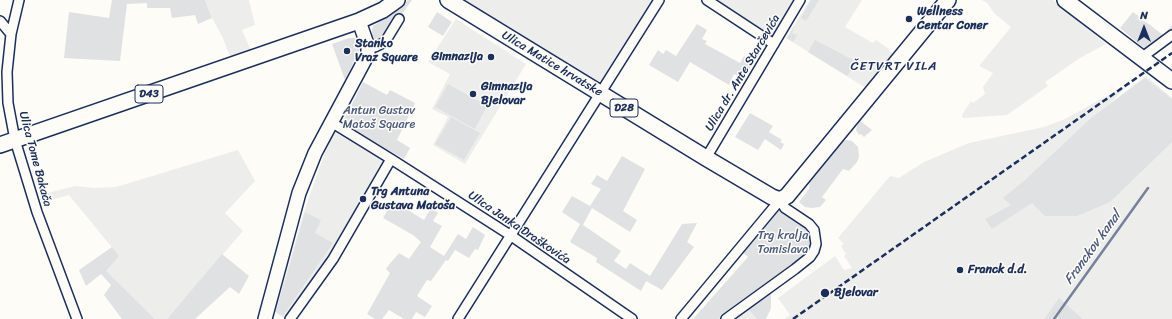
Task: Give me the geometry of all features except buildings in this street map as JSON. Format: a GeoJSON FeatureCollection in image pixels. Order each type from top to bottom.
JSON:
{"type":"FeatureCollection","features":[{"type":"Feature","properties":{"kind":"main road","name":"D43"},"geometry":{"type":"LineString","coordinates":[[0,145],[360,21],[383,10],[397,0]]}},
{"type":"Feature","properties":{"kind":"main road","name":"Ulica Matice hrvatske"},"geometry":{"type":"LineString","coordinates":[[448,0],[706,158],[772,197],[780,200]]}},
{"type":"Feature","properties":{"kind":"main road"},"geometry":{"type":"LineString","coordinates":[[780,200],[787,196],[948,0]]}},
{"type":"Feature","properties":{"kind":"main road"},"geometry":{"type":"LineString","coordinates":[[1068,1],[1172,81]]}},
{"type":"Feature","properties":{"kind":"street","name":"Ulica Tome Bakača"},"geometry":{"type":"LineString","coordinates":[[19,0],[11,34],[7,72],[8,103],[15,140],[37,212],[77,319]]}},
{"type":"Feature","properties":{"kind":"street"},"geometry":{"type":"LineString","coordinates":[[463,317],[510,235],[659,0]]}},
{"type":"Feature","properties":{"kind":"street"},"geometry":{"type":"LineString","coordinates":[[707,0],[774,44]]}},
{"type":"Feature","properties":{"kind":"street","name":"Ulica dr. Ante Starčevića"},"geometry":{"type":"LineString","coordinates":[[706,158],[800,0]]}},
{"type":"Feature","properties":{"kind":"street"},"geometry":{"type":"LineString","coordinates":[[368,47],[376,47],[385,42],[399,19]]}},
{"type":"Feature","properties":{"kind":"street"},"geometry":{"type":"LineString","coordinates":[[0,21],[11,34]]}},
{"type":"Feature","properties":{"kind":"street"},"geometry":{"type":"LineString","coordinates":[[266,318],[299,193],[315,154],[368,54],[368,47],[360,21]]}},
{"type":"Feature","properties":{"kind":"street"},"geometry":{"type":"LineString","coordinates":[[1141,58],[1172,35]]}},
{"type":"Feature","properties":{"kind":"street"},"geometry":{"type":"LineString","coordinates":[[290,319],[333,259],[391,159],[331,122]]}},
{"type":"Feature","properties":{"kind":"street","name":"Ulica Janka Draškovića"},"geometry":{"type":"LineString","coordinates":[[391,159],[510,235],[632,319]]}},
{"type":"Feature","properties":{"kind":"street"},"geometry":{"type":"LineString","coordinates":[[681,319],[780,200],[785,208],[809,224],[814,230],[816,244],[814,251],[795,269],[726,319]]}},
{"type":"Feature","properties":{"kind":"shaded area"},"geometry":{"type":"Polygon","coordinates":[[[205,0],[249,0],[255,25],[242,30],[254,57],[233,65],[223,38],[212,18],[205,0]]]}},
{"type":"Feature","properties":{"kind":"shaded area"},"geometry":{"type":"Polygon","coordinates":[[[448,0],[659,0],[600,93],[448,0]]]}},
{"type":"Feature","properties":{"kind":"shaded area"},"geometry":{"type":"Polygon","coordinates":[[[707,0],[800,0],[774,44],[707,0]]]}},
{"type":"Feature","properties":{"kind":"shaded area"},"geometry":{"type":"Polygon","coordinates":[[[810,0],[862,0],[845,27],[873,43],[876,40],[895,55],[869,90],[786,38],[810,0]]]}},
{"type":"Feature","properties":{"kind":"shaded area"},"geometry":{"type":"Polygon","coordinates":[[[982,0],[1053,0],[1106,44],[1080,58],[1045,82],[1048,86],[1007,115],[963,118],[962,115],[971,101],[973,103],[985,94],[983,87],[993,73],[979,66],[1011,27],[995,14],[987,3],[982,0]]]}},
{"type":"Feature","properties":{"kind":"shaded area","name":"Gimnazija Bjelovar"},"geometry":{"type":"Polygon","coordinates":[[[456,19],[526,64],[465,164],[433,145],[448,117],[432,109],[450,74],[428,62],[456,19]]]}},
{"type":"Feature","properties":{"kind":"shaded area"},"geometry":{"type":"Polygon","coordinates":[[[1146,76],[1172,98],[1172,319],[1083,319],[1059,299],[1044,319],[784,319],[790,315],[778,298],[835,256],[844,270],[852,268],[844,256],[846,254],[841,246],[844,244],[838,238],[890,176],[899,178],[924,162],[969,143],[1044,127],[1065,119],[1130,83],[1110,103],[1146,76]]]}},
{"type":"Feature","properties":{"kind":"shaded area"},"geometry":{"type":"Polygon","coordinates":[[[333,129],[385,160],[325,262],[283,318],[275,312],[303,215],[333,129]]]}},
{"type":"Feature","properties":{"kind":"shaded area"},"geometry":{"type":"Polygon","coordinates":[[[238,150],[255,181],[225,213],[243,231],[167,319],[155,319],[105,271],[119,256],[69,195],[44,202],[43,194],[75,186],[95,188],[116,187],[238,150]]]}},
{"type":"Feature","properties":{"kind":"shaded area"},"geometry":{"type":"Polygon","coordinates":[[[748,309],[757,319],[732,319],[748,309]]]}},
{"type":"Feature","properties":{"kind":"green space"},"geometry":{"type":"Polygon","coordinates":[[[112,0],[205,0],[212,18],[198,24],[195,15],[172,18],[170,8],[147,8],[147,3],[127,4],[120,61],[64,58],[69,12],[109,18],[112,0]]]}},
{"type":"Feature","properties":{"kind":"green space"},"geometry":{"type":"Polygon","coordinates":[[[408,0],[412,0],[402,14],[395,16],[380,41],[375,43],[371,36],[373,26],[393,14],[408,0]]]}},
{"type":"Feature","properties":{"kind":"green space"},"geometry":{"type":"Polygon","coordinates":[[[811,0],[819,0],[806,21],[801,18],[811,0]]]}},
{"type":"Feature","properties":{"kind":"green space"},"geometry":{"type":"Polygon","coordinates":[[[437,12],[452,22],[443,36],[428,27],[437,12]]]}},
{"type":"Feature","properties":{"kind":"green space"},"geometry":{"type":"Polygon","coordinates":[[[1133,12],[1163,35],[1172,25],[1172,34],[1151,50],[1145,49],[1120,28],[1133,12]]]}},
{"type":"Feature","properties":{"kind":"green space"},"geometry":{"type":"Polygon","coordinates":[[[697,24],[707,30],[702,39],[707,41],[705,44],[740,63],[744,56],[753,62],[744,79],[734,74],[729,85],[690,62],[678,82],[649,65],[658,50],[663,54],[666,50],[676,56],[697,24]]]}},
{"type":"Feature","properties":{"kind":"green space"},"geometry":{"type":"Polygon","coordinates":[[[795,26],[792,33],[796,35],[798,34],[793,42],[787,38],[795,26]]]}},
{"type":"Feature","properties":{"kind":"green space","name":"Stanko Vraz Square"},"geometry":{"type":"Polygon","coordinates":[[[349,38],[355,38],[357,40],[360,49],[345,80],[332,44],[349,38]]]}},
{"type":"Feature","properties":{"kind":"green space"},"geometry":{"type":"Polygon","coordinates":[[[815,40],[857,62],[847,76],[808,52],[815,40]]]}},
{"type":"Feature","properties":{"kind":"green space"},"geometry":{"type":"Polygon","coordinates":[[[1145,78],[1172,99],[1172,142],[1110,202],[1077,216],[1045,216],[1032,203],[992,229],[985,219],[1011,205],[1003,198],[1025,180],[1090,119],[1145,78]]]}},
{"type":"Feature","properties":{"kind":"green space","name":"Antun Gustav Matoš Square"},"geometry":{"type":"Polygon","coordinates":[[[363,82],[387,95],[390,90],[415,103],[397,140],[410,148],[404,159],[342,124],[363,82]]]}},
{"type":"Feature","properties":{"kind":"green space"},"geometry":{"type":"Polygon","coordinates":[[[448,84],[487,106],[475,129],[435,107],[448,84]]]}},
{"type":"Feature","properties":{"kind":"green space"},"geometry":{"type":"Polygon","coordinates":[[[750,113],[773,126],[769,132],[782,140],[780,142],[784,144],[781,150],[765,139],[758,150],[735,137],[750,113]]]}},
{"type":"Feature","properties":{"kind":"green space"},"geometry":{"type":"Polygon","coordinates":[[[451,117],[480,133],[464,160],[435,144],[451,117]]]}},
{"type":"Feature","properties":{"kind":"green space"},"geometry":{"type":"Polygon","coordinates":[[[859,120],[872,130],[864,137],[861,134],[859,135],[856,130],[859,120]]]}},
{"type":"Feature","properties":{"kind":"green space"},"geometry":{"type":"Polygon","coordinates":[[[838,141],[852,141],[858,147],[859,157],[857,162],[849,171],[843,169],[822,197],[826,200],[820,207],[805,207],[799,202],[809,189],[810,175],[838,141]]]}},
{"type":"Feature","properties":{"kind":"green space"},"geometry":{"type":"Polygon","coordinates":[[[622,156],[645,169],[623,211],[637,220],[630,232],[592,208],[583,225],[621,251],[614,261],[626,269],[630,263],[650,276],[682,224],[697,223],[687,242],[694,247],[662,290],[646,281],[641,291],[596,262],[597,258],[570,242],[580,224],[562,212],[572,196],[590,206],[601,189],[591,184],[597,175],[607,181],[622,156]]]}},
{"type":"Feature","properties":{"kind":"green space"},"geometry":{"type":"Polygon","coordinates":[[[393,201],[424,220],[431,208],[438,213],[433,221],[442,226],[430,247],[444,256],[458,234],[466,239],[473,227],[485,235],[478,250],[475,249],[469,258],[455,250],[431,281],[427,280],[417,296],[432,306],[425,317],[416,312],[412,319],[404,319],[389,310],[382,319],[375,319],[367,314],[390,273],[386,269],[388,266],[399,253],[409,259],[421,242],[413,235],[383,218],[393,201]]]}},
{"type":"Feature","properties":{"kind":"green space","name":"Trg kralja Tomislava"},"geometry":{"type":"Polygon","coordinates":[[[779,210],[806,227],[812,244],[807,257],[719,319],[693,319],[748,257],[742,252],[779,210]]]}},
{"type":"Feature","properties":{"kind":"green space"},"geometry":{"type":"Polygon","coordinates":[[[305,212],[321,220],[315,233],[333,243],[283,316],[276,312],[305,212]]]}},
{"type":"Feature","properties":{"kind":"green space"},"geometry":{"type":"Polygon","coordinates":[[[112,247],[119,256],[106,271],[155,319],[122,319],[104,295],[111,285],[101,274],[86,286],[79,270],[112,247]]]}},
{"type":"Feature","properties":{"kind":"green space"},"geometry":{"type":"Polygon","coordinates":[[[222,254],[249,276],[239,294],[230,287],[195,319],[167,319],[222,254]]]}},
{"type":"Feature","properties":{"kind":"green space"},"geometry":{"type":"Polygon","coordinates":[[[771,292],[771,308],[766,319],[757,319],[748,309],[771,292]]]}},
{"type":"Feature","properties":{"kind":"green space"},"geometry":{"type":"Polygon","coordinates":[[[1059,298],[1083,319],[1044,319],[1059,298]]]}},
{"type":"Feature","properties":{"kind":"waterway","name":"Franckov kanal"},"geometry":{"type":"LineString","coordinates":[[1054,319],[1148,188]]}},
{"type":"Feature","properties":{"kind":"railway"},"geometry":{"type":"LineString","coordinates":[[793,319],[1172,53]]}},
{"type":"Feature","properties":{"kind":"place","name":"Wellness Centar Coner"},"geometry":{"type":"Point","coordinates":[909,19]}},
{"type":"Feature","properties":{"kind":"place","name":"Stanko Vraz Square"},"geometry":{"type":"Point","coordinates":[347,51]}},
{"type":"Feature","properties":{"kind":"place","name":"Gimnazija"},"geometry":{"type":"Point","coordinates":[491,57]}},
{"type":"Feature","properties":{"kind":"place","name":"Gimnazija Bjelovar"},"geometry":{"type":"Point","coordinates":[473,94]}},
{"type":"Feature","properties":{"kind":"place","name":"Trg Antuna Gustava Matoša"},"geometry":{"type":"Point","coordinates":[363,199]}},
{"type":"Feature","properties":{"kind":"place","name":"Franck d.d."},"geometry":{"type":"Point","coordinates":[960,270]}},
{"type":"Feature","properties":{"kind":"place","name":"Bjelovar"},"geometry":{"type":"Point","coordinates":[825,293]}},
{"type":"Feature","properties":{"kind":"district","name":"ČETVRT VILA"},"geometry":{"type":"Point","coordinates":[894,67]}}]}
